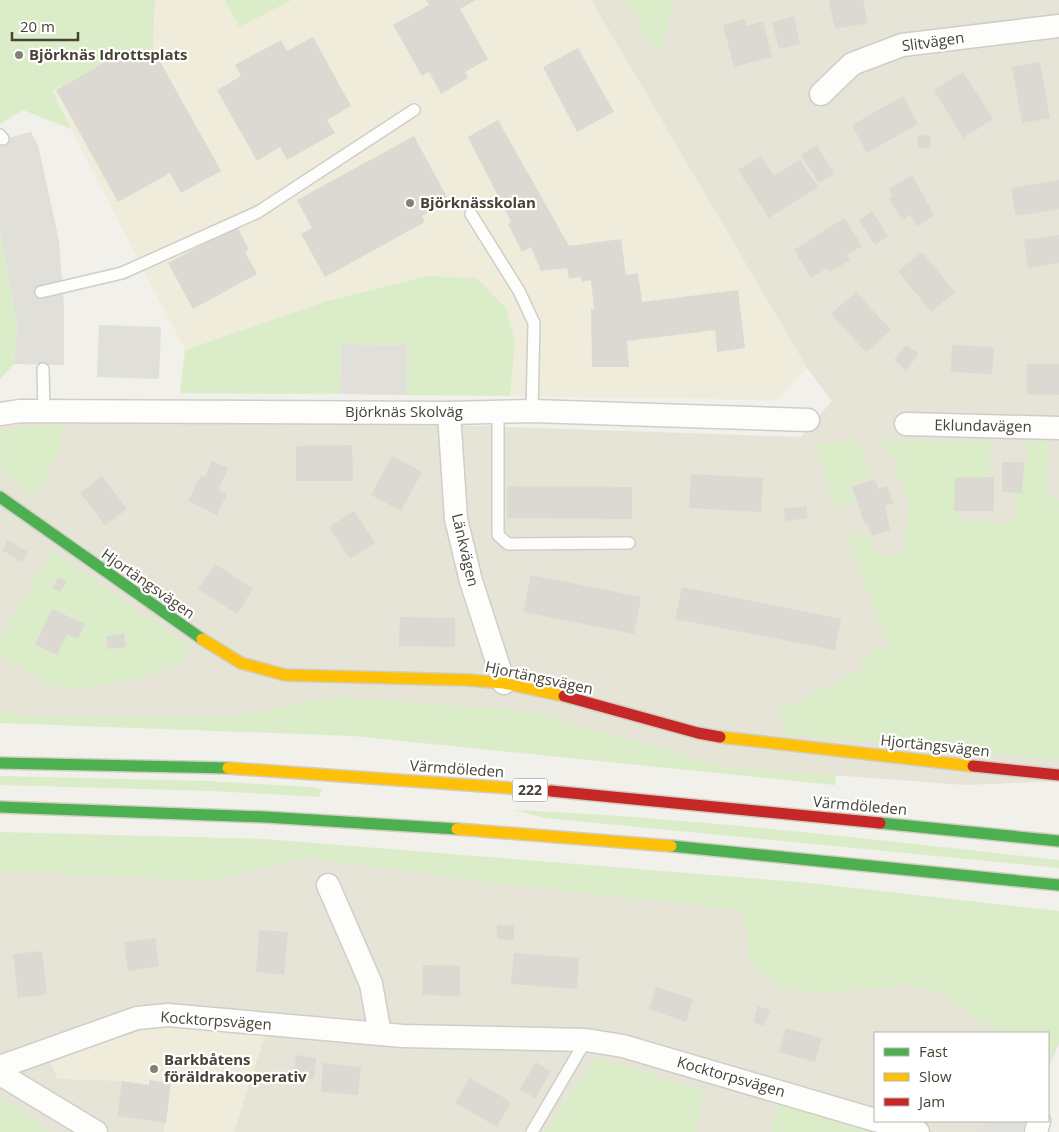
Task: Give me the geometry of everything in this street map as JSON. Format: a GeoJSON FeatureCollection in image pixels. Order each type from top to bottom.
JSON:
{"type":"FeatureCollection","features":[{"type":"Feature","properties":{"kind":"main road","name":"Hjortängsvägen"},"geometry":{"type":"LineString","coordinates":[[0,497],[217,650],[248,666],[285,675],[468,680],[504,683],[564,696],[698,733],[738,740],[1059,775]]}},
{"type":"Feature","properties":{"kind":"main road","name":"Värmdöleden"},"geometry":{"type":"LineString","coordinates":[[0,763],[251,769],[595,795],[1059,841]]}},
{"type":"Feature","properties":{"kind":"main road"},"geometry":{"type":"LineString","coordinates":[[0,808],[215,814],[594,840],[1059,885]]}},
{"type":"Feature","properties":{"kind":"street","name":"Slitvägen"},"geometry":{"type":"LineString","coordinates":[[822,94],[852,64],[902,45],[1059,26]]}},
{"type":"Feature","properties":{"kind":"street","name":"Björknäs Skolväg"},"geometry":{"type":"LineString","coordinates":[[0,414],[20,411],[449,413],[532,411],[808,420]]}},
{"type":"Feature","properties":{"kind":"street","name":"Länkvägen"},"geometry":{"type":"LineString","coordinates":[[449,413],[456,519],[471,581],[504,683]]}},
{"type":"Feature","properties":{"kind":"street","name":"Eklundavägen"},"geometry":{"type":"LineString","coordinates":[[906,424],[1059,428]]}},
{"type":"Feature","properties":{"kind":"street"},"geometry":{"type":"LineString","coordinates":[[328,885],[371,984],[380,1034]]}},
{"type":"Feature","properties":{"kind":"street","name":"Kocktorpsvägen"},"geometry":{"type":"LineString","coordinates":[[0,1067],[137,1018],[168,1014],[380,1034],[586,1040],[623,1046],[874,1120]]}},
{"type":"Feature","properties":{"kind":"street"},"geometry":{"type":"LineString","coordinates":[[0,1074],[96,1132]]}},
{"type":"Feature","properties":{"kind":"street"},"geometry":{"type":"LineString","coordinates":[[883,1122],[918,1132]]}},
{"type":"Feature","properties":{"kind":"lane"},"geometry":{"type":"LineString","coordinates":[[41,292],[122,273],[258,212],[414,110]]}},
{"type":"Feature","properties":{"kind":"lane"},"geometry":{"type":"LineString","coordinates":[[471,214],[519,291],[534,323],[532,411]]}},
{"type":"Feature","properties":{"kind":"lane"},"geometry":{"type":"LineString","coordinates":[[43,369],[44,412]]}},
{"type":"Feature","properties":{"kind":"lane"},"geometry":{"type":"LineString","coordinates":[[498,412],[498,535],[500,540],[508,544],[629,543]]}},
{"type":"Feature","properties":{"kind":"lane"},"geometry":{"type":"LineString","coordinates":[[532,1132],[586,1040]]}},
{"type":"Feature","properties":{"kind":"shaded area","name":"Björknässkolan"},"geometry":{"type":"Polygon","coordinates":[[[60,0],[591,0],[807,368],[776,400],[510,396],[515,342],[477,278],[428,276],[324,302],[185,350],[46,81],[60,0]]]}},
{"type":"Feature","properties":{"kind":"shaded area"},"geometry":{"type":"Polygon","coordinates":[[[591,0],[1059,0],[1059,781],[965,785],[727,767],[529,711],[336,697],[229,717],[29,717],[0,709],[0,412],[81,421],[481,426],[801,437],[832,401],[807,368],[591,0]]]}},
{"type":"Feature","properties":{"kind":"shaded area"},"geometry":{"type":"Polygon","coordinates":[[[31,132],[38,145],[59,241],[64,307],[64,365],[14,364],[17,323],[0,231],[0,140],[31,132]]]}},
{"type":"Feature","properties":{"kind":"shaded area"},"geometry":{"type":"Polygon","coordinates":[[[99,325],[161,327],[159,379],[97,377],[99,325]]]}},
{"type":"Feature","properties":{"kind":"shaded area"},"geometry":{"type":"Polygon","coordinates":[[[341,344],[407,345],[406,395],[340,394],[341,344]]]}},
{"type":"Feature","properties":{"kind":"shaded area"},"geometry":{"type":"Polygon","coordinates":[[[304,857],[476,881],[955,934],[1049,1032],[874,1032],[874,1122],[988,1122],[975,1132],[875,1132],[779,1103],[771,1132],[695,1132],[704,1091],[597,1057],[544,1132],[52,1132],[0,1098],[0,874],[16,872],[213,881],[304,857]]]}},
{"type":"Feature","properties":{"kind":"shaded area","name":"Barkbåtens föräldrakooperativ"},"geometry":{"type":"Polygon","coordinates":[[[161,1025],[266,1032],[234,1132],[164,1132],[165,1123],[117,1116],[122,1081],[57,1079],[49,1058],[161,1025]]]}},
{"type":"Feature","properties":{"kind":"shaded area"},"geometry":{"type":"Polygon","coordinates":[[[1049,1033],[1059,1043],[1049,1068],[1049,1033]]]}},
{"type":"Feature","properties":{"kind":"shaded area"},"geometry":{"type":"Polygon","coordinates":[[[988,1122],[1026,1122],[1023,1132],[975,1132],[988,1122]]]}},
{"type":"Feature","properties":{"kind":"green space"},"geometry":{"type":"Polygon","coordinates":[[[0,0],[156,0],[154,8],[153,49],[132,61],[126,51],[52,91],[71,129],[23,110],[0,124],[0,0]]]}},
{"type":"Feature","properties":{"kind":"green space"},"geometry":{"type":"Polygon","coordinates":[[[225,0],[292,0],[239,27],[225,0]]]}},
{"type":"Feature","properties":{"kind":"green space"},"geometry":{"type":"Polygon","coordinates":[[[626,0],[674,0],[659,55],[626,0]]]}},
{"type":"Feature","properties":{"kind":"green space"},"geometry":{"type":"Polygon","coordinates":[[[0,231],[17,323],[14,364],[0,379],[0,231]]]}},
{"type":"Feature","properties":{"kind":"green space"},"geometry":{"type":"Polygon","coordinates":[[[427,276],[477,278],[506,308],[515,342],[510,396],[406,395],[407,345],[341,344],[340,394],[180,393],[185,350],[324,302],[427,276]]]}},
{"type":"Feature","properties":{"kind":"green space"},"geometry":{"type":"Polygon","coordinates":[[[61,424],[60,449],[35,496],[23,489],[4,470],[0,430],[61,424]]]}},
{"type":"Feature","properties":{"kind":"green space"},"geometry":{"type":"Polygon","coordinates":[[[879,440],[991,441],[989,477],[955,478],[954,511],[963,521],[1008,523],[1016,515],[1015,492],[1022,492],[1024,462],[1027,462],[1027,441],[1050,442],[1046,497],[1059,501],[1059,760],[784,734],[780,711],[859,671],[871,648],[890,649],[847,536],[866,532],[875,548],[888,557],[901,552],[904,546],[909,502],[899,476],[893,473],[897,462],[879,440]]]}},
{"type":"Feature","properties":{"kind":"green space"},"geometry":{"type":"Polygon","coordinates":[[[858,441],[871,476],[848,485],[854,501],[837,508],[814,444],[858,441]]]}},
{"type":"Feature","properties":{"kind":"green space"},"geometry":{"type":"Polygon","coordinates":[[[52,551],[192,648],[180,662],[156,673],[104,685],[61,688],[40,679],[0,656],[0,640],[52,551]],[[52,609],[35,645],[57,655],[67,634],[78,639],[85,624],[52,609]]]}},
{"type":"Feature","properties":{"kind":"green space"},"geometry":{"type":"Polygon","coordinates":[[[336,697],[529,711],[727,767],[836,775],[835,785],[353,736],[0,723],[0,709],[29,717],[229,717],[336,697]]]}},
{"type":"Feature","properties":{"kind":"green space"},"geometry":{"type":"Polygon","coordinates":[[[0,776],[207,781],[312,787],[322,790],[319,797],[212,791],[0,785],[0,776]]]}},
{"type":"Feature","properties":{"kind":"green space"},"geometry":{"type":"Polygon","coordinates":[[[514,810],[650,818],[855,838],[1059,860],[1059,868],[545,818],[514,810]]]}},
{"type":"Feature","properties":{"kind":"green space"},"geometry":{"type":"Polygon","coordinates":[[[0,832],[265,839],[810,883],[1059,911],[1059,1043],[1054,1053],[1049,1051],[1049,1032],[1003,1032],[996,1030],[947,997],[927,988],[905,986],[810,992],[788,988],[768,979],[750,958],[747,931],[740,910],[476,881],[304,857],[213,881],[16,872],[0,874],[0,832]]]}},
{"type":"Feature","properties":{"kind":"green space"},"geometry":{"type":"Polygon","coordinates":[[[597,1057],[704,1091],[695,1132],[544,1132],[597,1057]]]}},
{"type":"Feature","properties":{"kind":"green space"},"geometry":{"type":"Polygon","coordinates":[[[0,1098],[52,1132],[0,1132],[0,1098]]]}},
{"type":"Feature","properties":{"kind":"green space"},"geometry":{"type":"Polygon","coordinates":[[[779,1103],[875,1132],[771,1132],[779,1103]]]}},
{"type":"Feature","properties":{"kind":"building"},"geometry":{"type":"Polygon","coordinates":[[[426,0],[476,0],[460,9],[488,59],[465,72],[468,78],[441,94],[429,72],[422,76],[393,25],[429,5],[426,0]]]}},
{"type":"Feature","properties":{"kind":"building"},"geometry":{"type":"Polygon","coordinates":[[[829,0],[863,0],[868,23],[835,29],[829,0]]]}},
{"type":"Feature","properties":{"kind":"building"},"geometry":{"type":"Polygon","coordinates":[[[794,16],[800,44],[779,49],[772,22],[794,16]]]}},
{"type":"Feature","properties":{"kind":"building"},"geometry":{"type":"Polygon","coordinates":[[[745,19],[747,26],[763,21],[772,57],[734,67],[723,25],[745,19]]]}},
{"type":"Feature","properties":{"kind":"building"},"geometry":{"type":"Polygon","coordinates":[[[313,37],[351,106],[327,120],[335,133],[287,160],[280,147],[257,161],[217,90],[241,76],[235,65],[281,40],[287,51],[313,37]]]}},
{"type":"Feature","properties":{"kind":"building"},"geometry":{"type":"Polygon","coordinates":[[[578,48],[614,112],[577,132],[543,67],[578,48]]]}},
{"type":"Feature","properties":{"kind":"building"},"geometry":{"type":"Polygon","coordinates":[[[153,49],[221,171],[181,193],[170,173],[118,202],[56,90],[126,50],[132,61],[153,49]]]}},
{"type":"Feature","properties":{"kind":"building"},"geometry":{"type":"Polygon","coordinates":[[[1040,62],[1050,118],[1022,123],[1012,67],[1040,62]]]}},
{"type":"Feature","properties":{"kind":"building"},"geometry":{"type":"Polygon","coordinates":[[[963,72],[993,119],[963,138],[934,90],[963,72]]]}},
{"type":"Feature","properties":{"kind":"building"},"geometry":{"type":"Polygon","coordinates":[[[903,96],[918,124],[867,153],[852,125],[903,96]]]}},
{"type":"Feature","properties":{"kind":"building"},"geometry":{"type":"Polygon","coordinates":[[[498,120],[569,246],[621,239],[626,275],[638,273],[642,302],[738,290],[745,348],[717,352],[715,330],[627,341],[629,367],[592,367],[591,309],[594,309],[591,280],[582,282],[581,277],[569,279],[567,268],[541,271],[531,247],[522,252],[508,224],[511,222],[468,137],[498,120]]]}},
{"type":"Feature","properties":{"kind":"building"},"geometry":{"type":"Polygon","coordinates":[[[930,135],[931,147],[918,148],[917,136],[930,135]]]}},
{"type":"Feature","properties":{"kind":"building"},"geometry":{"type":"Polygon","coordinates":[[[414,136],[449,201],[422,216],[425,222],[325,277],[301,234],[312,228],[297,200],[414,136]]]}},
{"type":"Feature","properties":{"kind":"building"},"geometry":{"type":"Polygon","coordinates":[[[817,145],[834,174],[819,183],[801,155],[817,145]]]}},
{"type":"Feature","properties":{"kind":"building"},"geometry":{"type":"Polygon","coordinates":[[[761,156],[774,176],[800,160],[818,187],[769,218],[738,170],[761,156]]]}},
{"type":"Feature","properties":{"kind":"building"},"geometry":{"type":"Polygon","coordinates":[[[912,175],[934,215],[917,226],[910,215],[902,220],[889,198],[893,196],[889,189],[912,175]]]}},
{"type":"Feature","properties":{"kind":"building"},"geometry":{"type":"Polygon","coordinates":[[[1059,180],[1059,209],[1016,216],[1011,188],[1059,180]]]}},
{"type":"Feature","properties":{"kind":"building"},"geometry":{"type":"Polygon","coordinates":[[[872,211],[888,236],[875,245],[859,220],[872,211]]]}},
{"type":"Feature","properties":{"kind":"building"},"geometry":{"type":"Polygon","coordinates":[[[844,218],[862,246],[847,255],[850,260],[830,272],[827,268],[811,278],[794,250],[844,218]]]}},
{"type":"Feature","properties":{"kind":"building"},"geometry":{"type":"Polygon","coordinates":[[[237,226],[249,250],[245,252],[257,274],[193,309],[168,263],[237,226]]]}},
{"type":"Feature","properties":{"kind":"building"},"geometry":{"type":"Polygon","coordinates":[[[1059,235],[1059,263],[1028,268],[1024,240],[1059,235]]]}},
{"type":"Feature","properties":{"kind":"building"},"geometry":{"type":"Polygon","coordinates":[[[922,252],[955,292],[931,312],[898,271],[922,252]]]}},
{"type":"Feature","properties":{"kind":"building"},"geometry":{"type":"Polygon","coordinates":[[[856,292],[891,330],[866,352],[831,314],[856,292]]]}},
{"type":"Feature","properties":{"kind":"building"},"geometry":{"type":"Polygon","coordinates":[[[906,345],[919,354],[906,370],[894,360],[906,345]]]}},
{"type":"Feature","properties":{"kind":"building"},"geometry":{"type":"Polygon","coordinates":[[[952,345],[994,347],[992,374],[951,372],[952,345]]]}},
{"type":"Feature","properties":{"kind":"building"},"geometry":{"type":"Polygon","coordinates":[[[1027,364],[1059,364],[1059,395],[1027,394],[1027,364]]]}},
{"type":"Feature","properties":{"kind":"building"},"geometry":{"type":"Polygon","coordinates":[[[352,445],[353,481],[296,481],[296,446],[352,445]]]}},
{"type":"Feature","properties":{"kind":"building"},"geometry":{"type":"Polygon","coordinates":[[[392,456],[422,472],[401,511],[371,495],[392,456]]]}},
{"type":"Feature","properties":{"kind":"building"},"geometry":{"type":"Polygon","coordinates":[[[212,461],[228,468],[218,490],[227,494],[217,515],[188,501],[201,475],[205,477],[212,461]]]}},
{"type":"Feature","properties":{"kind":"building"},"geometry":{"type":"Polygon","coordinates":[[[1002,462],[1024,462],[1022,493],[1002,492],[1002,462]]]}},
{"type":"Feature","properties":{"kind":"building"},"geometry":{"type":"Polygon","coordinates":[[[691,474],[763,478],[761,512],[689,508],[691,474]]]}},
{"type":"Feature","properties":{"kind":"building"},"geometry":{"type":"Polygon","coordinates":[[[102,476],[127,509],[105,525],[80,493],[102,476]]]}},
{"type":"Feature","properties":{"kind":"building"},"geometry":{"type":"Polygon","coordinates":[[[994,477],[994,511],[954,511],[955,478],[994,477]]]}},
{"type":"Feature","properties":{"kind":"building"},"geometry":{"type":"Polygon","coordinates":[[[875,479],[878,489],[887,486],[893,503],[885,506],[890,530],[872,536],[867,524],[865,525],[852,487],[875,479]]]}},
{"type":"Feature","properties":{"kind":"building"},"geometry":{"type":"Polygon","coordinates":[[[507,486],[632,487],[632,519],[507,518],[507,486]]]}},
{"type":"Feature","properties":{"kind":"building"},"geometry":{"type":"Polygon","coordinates":[[[806,506],[808,518],[785,521],[784,509],[806,506]]]}},
{"type":"Feature","properties":{"kind":"building"},"geometry":{"type":"Polygon","coordinates":[[[354,511],[375,543],[350,559],[329,527],[354,511]]]}},
{"type":"Feature","properties":{"kind":"building"},"geometry":{"type":"Polygon","coordinates":[[[8,540],[28,552],[22,562],[2,550],[8,540]]]}},
{"type":"Feature","properties":{"kind":"building"},"geometry":{"type":"Polygon","coordinates":[[[215,564],[253,589],[237,614],[198,589],[215,564]]]}},
{"type":"Feature","properties":{"kind":"building"},"geometry":{"type":"Polygon","coordinates":[[[531,575],[641,597],[634,634],[523,612],[531,575]]]}},
{"type":"Feature","properties":{"kind":"building"},"geometry":{"type":"Polygon","coordinates":[[[59,577],[67,581],[60,592],[52,588],[59,577]]]}},
{"type":"Feature","properties":{"kind":"building"},"geometry":{"type":"Polygon","coordinates":[[[682,587],[841,619],[835,650],[675,619],[682,587]]]}},
{"type":"Feature","properties":{"kind":"building"},"geometry":{"type":"Polygon","coordinates":[[[52,609],[85,624],[78,639],[67,634],[57,655],[35,645],[52,609]]]}},
{"type":"Feature","properties":{"kind":"building"},"geometry":{"type":"Polygon","coordinates":[[[400,617],[455,618],[455,647],[399,646],[400,617]]]}},
{"type":"Feature","properties":{"kind":"building"},"geometry":{"type":"Polygon","coordinates":[[[124,633],[126,647],[108,649],[106,636],[124,633]]]}},
{"type":"Feature","properties":{"kind":"building"},"geometry":{"type":"Polygon","coordinates":[[[497,925],[514,926],[514,940],[497,939],[497,925]]]}},
{"type":"Feature","properties":{"kind":"building"},"geometry":{"type":"Polygon","coordinates":[[[259,930],[288,932],[284,975],[256,972],[259,930]]]}},
{"type":"Feature","properties":{"kind":"building"},"geometry":{"type":"Polygon","coordinates":[[[155,938],[159,966],[128,971],[124,943],[155,938]]]}},
{"type":"Feature","properties":{"kind":"building"},"geometry":{"type":"Polygon","coordinates":[[[42,951],[47,994],[18,998],[13,954],[42,951]]]}},
{"type":"Feature","properties":{"kind":"building"},"geometry":{"type":"Polygon","coordinates":[[[514,953],[579,958],[577,989],[511,984],[514,953]]]}},
{"type":"Feature","properties":{"kind":"building"},"geometry":{"type":"Polygon","coordinates":[[[423,965],[460,966],[460,996],[422,995],[423,965]]]}},
{"type":"Feature","properties":{"kind":"building"},"geometry":{"type":"Polygon","coordinates":[[[656,987],[693,999],[686,1022],[649,1009],[656,987]]]}},
{"type":"Feature","properties":{"kind":"building"},"geometry":{"type":"Polygon","coordinates":[[[758,1006],[770,1010],[764,1026],[753,1022],[758,1006]]]}},
{"type":"Feature","properties":{"kind":"building"},"geometry":{"type":"Polygon","coordinates":[[[786,1028],[822,1038],[815,1062],[779,1052],[786,1028]]]}},
{"type":"Feature","properties":{"kind":"building"},"geometry":{"type":"Polygon","coordinates":[[[296,1055],[316,1058],[314,1079],[294,1076],[296,1055]]]}},
{"type":"Feature","properties":{"kind":"building"},"geometry":{"type":"Polygon","coordinates":[[[536,1062],[551,1072],[535,1098],[520,1089],[536,1062]]]}},
{"type":"Feature","properties":{"kind":"building"},"geometry":{"type":"Polygon","coordinates":[[[323,1063],[361,1067],[358,1095],[321,1092],[323,1063]]]}},
{"type":"Feature","properties":{"kind":"building"},"geometry":{"type":"Polygon","coordinates":[[[470,1078],[511,1102],[497,1127],[455,1103],[470,1078]]]}},
{"type":"Feature","properties":{"kind":"building"},"geometry":{"type":"Polygon","coordinates":[[[149,1080],[171,1083],[166,1123],[117,1116],[122,1081],[149,1085],[149,1080]]]}},
{"type":"Feature","properties":{"kind":"traffic: fast"},"geometry":{"type":"LineString","coordinates":[[0,497],[202,639]]}},
{"type":"Feature","properties":{"kind":"traffic: fast"},"geometry":{"type":"LineString","coordinates":[[0,763],[228,768]]}},
{"type":"Feature","properties":{"kind":"traffic: fast"},"geometry":{"type":"LineString","coordinates":[[0,807],[265,817],[457,829]]}},
{"type":"Feature","properties":{"kind":"traffic: fast"},"geometry":{"type":"LineString","coordinates":[[880,823],[1059,841]]}},
{"type":"Feature","properties":{"kind":"traffic: fast"},"geometry":{"type":"LineString","coordinates":[[671,846],[1059,885]]}},
{"type":"Feature","properties":{"kind":"traffic: slow"},"geometry":{"type":"LineString","coordinates":[[202,639],[241,663],[285,675],[468,680],[504,683],[564,696]]}},
{"type":"Feature","properties":{"kind":"traffic: slow"},"geometry":{"type":"LineString","coordinates":[[720,737],[973,766]]}},
{"type":"Feature","properties":{"kind":"traffic: slow"},"geometry":{"type":"LineString","coordinates":[[228,768],[551,791]]}},
{"type":"Feature","properties":{"kind":"traffic: slow"},"geometry":{"type":"LineString","coordinates":[[457,829],[671,846]]}},
{"type":"Feature","properties":{"kind":"traffic: jam"},"geometry":{"type":"LineString","coordinates":[[564,696],[698,733],[720,737]]}},
{"type":"Feature","properties":{"kind":"traffic: jam"},"geometry":{"type":"LineString","coordinates":[[973,766],[1059,775]]}},
{"type":"Feature","properties":{"kind":"traffic: jam"},"geometry":{"type":"LineString","coordinates":[[551,791],[880,823]]}},
{"type":"Feature","properties":{"kind":"place","name":"Björknäs Idrottsplats"},"geometry":{"type":"Point","coordinates":[19,55]}},
{"type":"Feature","properties":{"kind":"place","name":"Björknässkolan"},"geometry":{"type":"Point","coordinates":[410,203]}},
{"type":"Feature","properties":{"kind":"place","name":"Barkbåtens föräldrakooperativ"},"geometry":{"type":"Point","coordinates":[154,1069]}}]}
